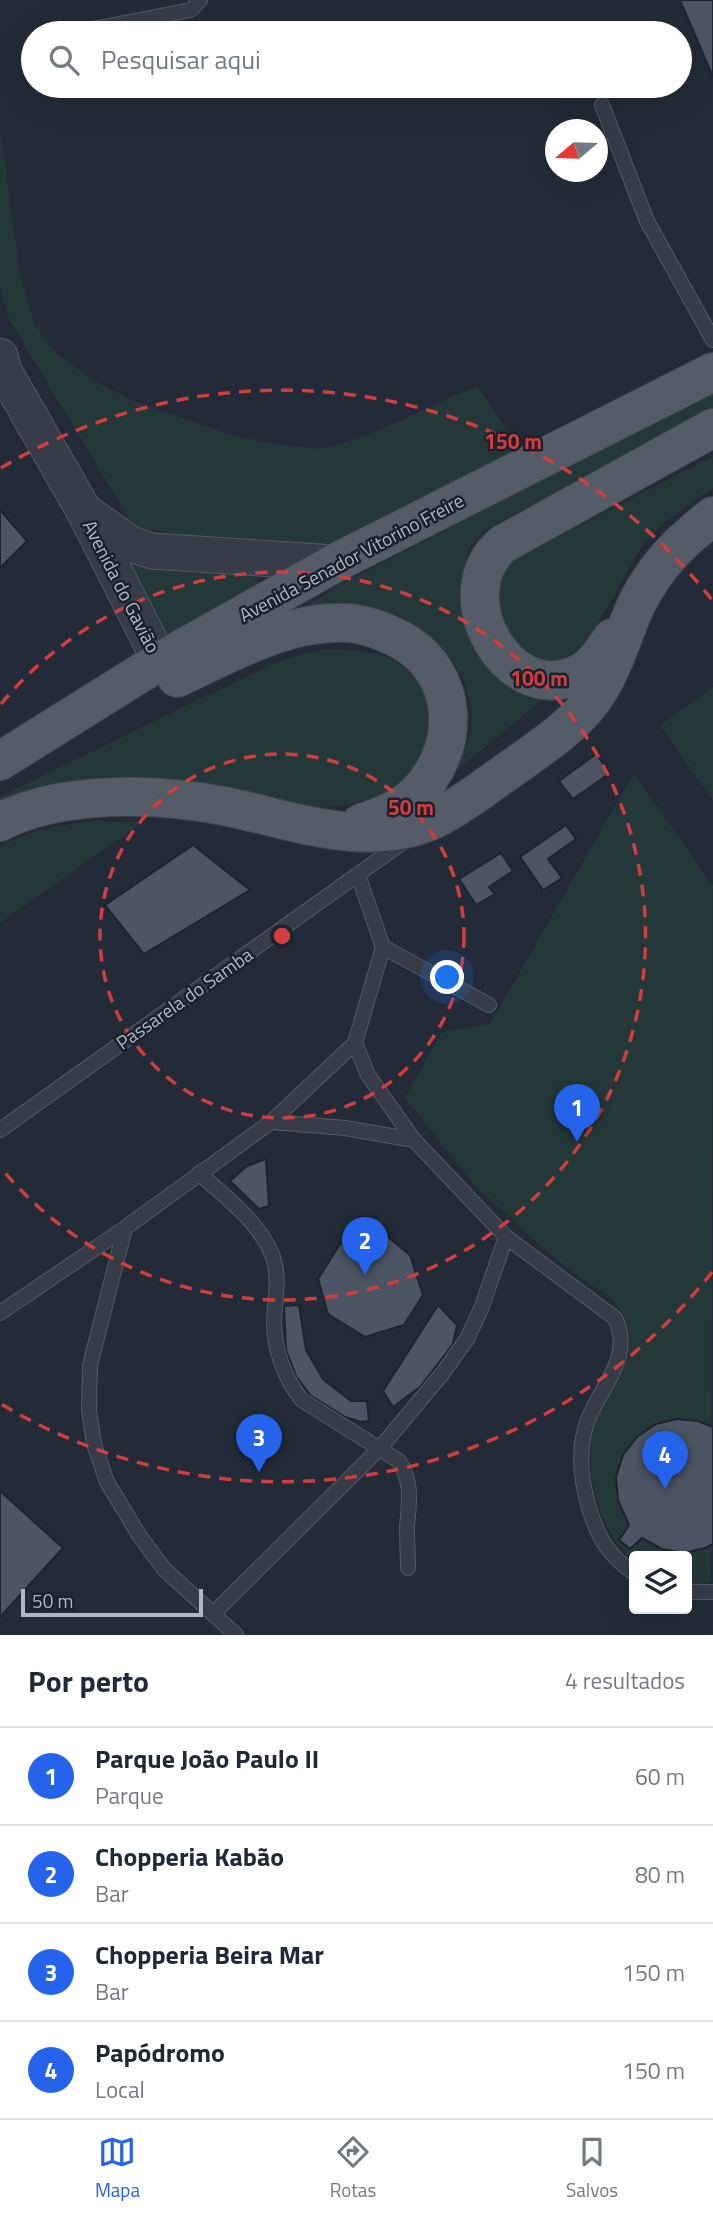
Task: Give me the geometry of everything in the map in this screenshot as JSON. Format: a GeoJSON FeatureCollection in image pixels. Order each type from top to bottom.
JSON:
{"type":"FeatureCollection","features":[{"type":"Feature","properties":{"kind":"main road","name":"Avenida Senador Vitorino Freire"},"geometry":{"type":"LineString","coordinates":[[3,759],[160,661],[335,563],[713,372]]}},
{"type":"Feature","properties":{"kind":"main road"},"geometry":{"type":"LineString","coordinates":[[636,605],[594,663],[581,673],[568,678],[544,680],[522,672],[509,663],[499,651],[483,619],[479,604],[479,583],[492,553],[503,544],[713,428]]}},
{"type":"Feature","properties":{"kind":"main road"},"geometry":{"type":"LineString","coordinates":[[0,822],[35,808],[120,798],[194,802],[303,824],[379,834],[413,828],[437,818],[473,796],[582,713],[603,683],[636,605],[654,572],[667,555],[713,516]]}},
{"type":"Feature","properties":{"kind":"main road"},"geometry":{"type":"LineString","coordinates":[[3,759],[265,637],[308,625],[349,623],[387,633],[418,651],[428,660],[440,679],[449,713],[448,728],[439,759],[424,785],[412,798],[379,818],[348,825],[303,824]]}},
{"type":"Feature","properties":{"kind":"street","name":"Avenida do Gavião"},"geometry":{"type":"LineString","coordinates":[[1,364],[84,511],[160,661]]}},
{"type":"Feature","properties":{"kind":"street","name":"Avenida do Gavião"},"geometry":{"type":"LineString","coordinates":[[84,511],[123,539],[152,551],[335,563]]}},
{"type":"Feature","properties":{"kind":"lane"},"geometry":{"type":"LineString","coordinates":[[134,21],[191,10],[200,0]]}},
{"type":"Feature","properties":{"kind":"lane"},"geometry":{"type":"LineString","coordinates":[[602,105],[647,220],[713,340]]}},
{"type":"Feature","properties":{"kind":"lane","name":"Passarela do Samba"},"geometry":{"type":"LineString","coordinates":[[0,1130],[437,818]]}},
{"type":"Feature","properties":{"kind":"lane"},"geometry":{"type":"LineString","coordinates":[[0,1313],[125,1228],[271,1122],[355,1043],[383,947],[358,874]]}},
{"type":"Feature","properties":{"kind":"lane"},"geometry":{"type":"LineString","coordinates":[[383,947],[489,1005]]}},
{"type":"Feature","properties":{"kind":"lane"},"geometry":{"type":"LineString","coordinates":[[355,1043],[368,1075],[414,1140],[506,1237],[615,1318],[623,1347],[620,1359],[594,1406],[584,1430],[580,1450],[583,1488],[595,1526],[614,1560],[629,1570]]}},
{"type":"Feature","properties":{"kind":"lane"},"geometry":{"type":"LineString","coordinates":[[271,1122],[345,1128],[414,1140]]}},
{"type":"Feature","properties":{"kind":"lane"},"geometry":{"type":"LineString","coordinates":[[199,1173],[242,1213],[264,1240],[272,1255],[277,1272],[275,1338],[292,1388],[302,1400],[399,1461],[407,1475],[410,1506],[408,1568]]}},
{"type":"Feature","properties":{"kind":"lane"},"geometry":{"type":"LineString","coordinates":[[125,1228],[90,1365],[89,1410],[94,1444],[107,1482],[139,1535],[164,1569],[236,1635]]}},
{"type":"Feature","properties":{"kind":"lane"},"geometry":{"type":"LineString","coordinates":[[214,1613],[380,1448],[442,1374],[467,1339],[481,1310],[506,1237]]}},
{"type":"Feature","properties":{"kind":"lane"},"geometry":{"type":"LineString","coordinates":[[692,1592],[713,1592]]}},
{"type":"Feature","properties":{"kind":"shaded area"},"geometry":{"type":"Polygon","coordinates":[[[0,128],[20,275],[34,323],[52,350],[95,381],[134,401],[231,435],[280,445],[320,449],[363,437],[477,386],[523,454],[327,551],[235,545],[141,528],[128,517],[9,319],[0,290],[0,128]]]}},
{"type":"Feature","properties":{"kind":"shaded area"},"geometry":{"type":"Polygon","coordinates":[[[713,392],[713,411],[484,530],[469,548],[462,578],[462,609],[471,643],[490,672],[511,689],[528,696],[549,695],[454,772],[469,739],[471,708],[467,689],[459,672],[436,643],[404,623],[383,616],[289,618],[337,586],[713,392]]]}},
{"type":"Feature","properties":{"kind":"shaded area"},"geometry":{"type":"Polygon","coordinates":[[[713,456],[713,488],[671,518],[649,538],[600,620],[569,656],[551,663],[531,660],[506,640],[495,581],[506,564],[713,456]]]}},
{"type":"Feature","properties":{"kind":"shaded area"},"geometry":{"type":"Polygon","coordinates":[[[130,559],[254,572],[261,586],[166,635],[127,566],[130,559]]]}},
{"type":"Feature","properties":{"kind":"shaded area"},"geometry":{"type":"Polygon","coordinates":[[[322,650],[363,651],[386,657],[413,675],[430,702],[435,723],[427,745],[405,777],[393,788],[376,797],[330,807],[0,806],[0,796],[271,665],[322,650]]]}},
{"type":"Feature","properties":{"kind":"shaded area"},"geometry":{"type":"Polygon","coordinates":[[[713,687],[713,801],[660,725],[713,687]]]}},
{"type":"Feature","properties":{"kind":"shaded area"},"geometry":{"type":"Polygon","coordinates":[[[634,773],[713,886],[711,1583],[692,1584],[692,1551],[629,1551],[629,1557],[612,1537],[599,1509],[591,1475],[590,1437],[604,1402],[628,1359],[630,1339],[620,1308],[607,1295],[548,1253],[475,1186],[405,1098],[442,1032],[490,1024],[634,773]]]}},
{"type":"Feature","properties":{"kind":"shaded area"},"geometry":{"type":"Polygon","coordinates":[[[92,821],[143,822],[0,923],[0,846],[33,832],[92,821]]]}},
{"type":"Feature","properties":{"kind":"building"},"geometry":{"type":"Polygon","coordinates":[[[680,0],[713,0],[713,77],[692,28],[692,21],[689,21],[680,0]]]}},
{"type":"Feature","properties":{"kind":"building"},"geometry":{"type":"Polygon","coordinates":[[[0,510],[27,541],[0,568],[0,510]]]}},
{"type":"Feature","properties":{"kind":"building"},"geometry":{"type":"Polygon","coordinates":[[[596,754],[610,773],[573,799],[559,781],[596,754]]]}},
{"type":"Feature","properties":{"kind":"building"},"geometry":{"type":"Polygon","coordinates":[[[566,825],[576,839],[548,859],[562,878],[543,890],[520,857],[566,825]]]}},
{"type":"Feature","properties":{"kind":"building"},"geometry":{"type":"Polygon","coordinates":[[[193,845],[250,890],[144,954],[105,905],[193,845]]]}},
{"type":"Feature","properties":{"kind":"building"},"geometry":{"type":"Polygon","coordinates":[[[501,853],[513,871],[489,887],[495,894],[476,905],[459,879],[501,853]]]}},
{"type":"Feature","properties":{"kind":"building"},"geometry":{"type":"Polygon","coordinates":[[[266,1159],[269,1206],[259,1209],[230,1181],[247,1166],[266,1159]]]}},
{"type":"Feature","properties":{"kind":"building"},"geometry":{"type":"Polygon","coordinates":[[[382,1232],[410,1255],[423,1295],[404,1325],[365,1337],[328,1314],[318,1279],[340,1244],[382,1232]]]}},
{"type":"Feature","properties":{"kind":"building"},"geometry":{"type":"Polygon","coordinates":[[[299,1305],[306,1350],[323,1379],[351,1401],[367,1401],[369,1421],[361,1422],[345,1417],[310,1395],[296,1376],[286,1350],[284,1306],[299,1305]]]}},
{"type":"Feature","properties":{"kind":"building"},"geometry":{"type":"Polygon","coordinates":[[[438,1305],[457,1325],[453,1344],[420,1387],[393,1407],[383,1391],[438,1305]]]}},
{"type":"Feature","properties":{"kind":"building"},"geometry":{"type":"Polygon","coordinates":[[[677,1419],[698,1421],[713,1427],[713,1544],[705,1548],[673,1551],[662,1549],[642,1538],[630,1549],[619,1540],[629,1525],[618,1500],[616,1477],[623,1455],[637,1437],[656,1424],[677,1419]]]}},
{"type":"Feature","properties":{"kind":"building"},"geometry":{"type":"Polygon","coordinates":[[[0,1491],[63,1548],[0,1617],[0,1491]]]}},
{"type":"Feature","properties":{"kind":"place","name":"Parque João Paulo II"},"geometry":{"type":"Point","coordinates":[577,1142]}},
{"type":"Feature","properties":{"kind":"place","name":"Chopperia Kabão"},"geometry":{"type":"Point","coordinates":[365,1275]}},
{"type":"Feature","properties":{"kind":"place","name":"Chopperia Beira Mar"},"geometry":{"type":"Point","coordinates":[259,1472]}},
{"type":"Feature","properties":{"kind":"place","name":"Papódromo"},"geometry":{"type":"Point","coordinates":[665,1489]}}]}
